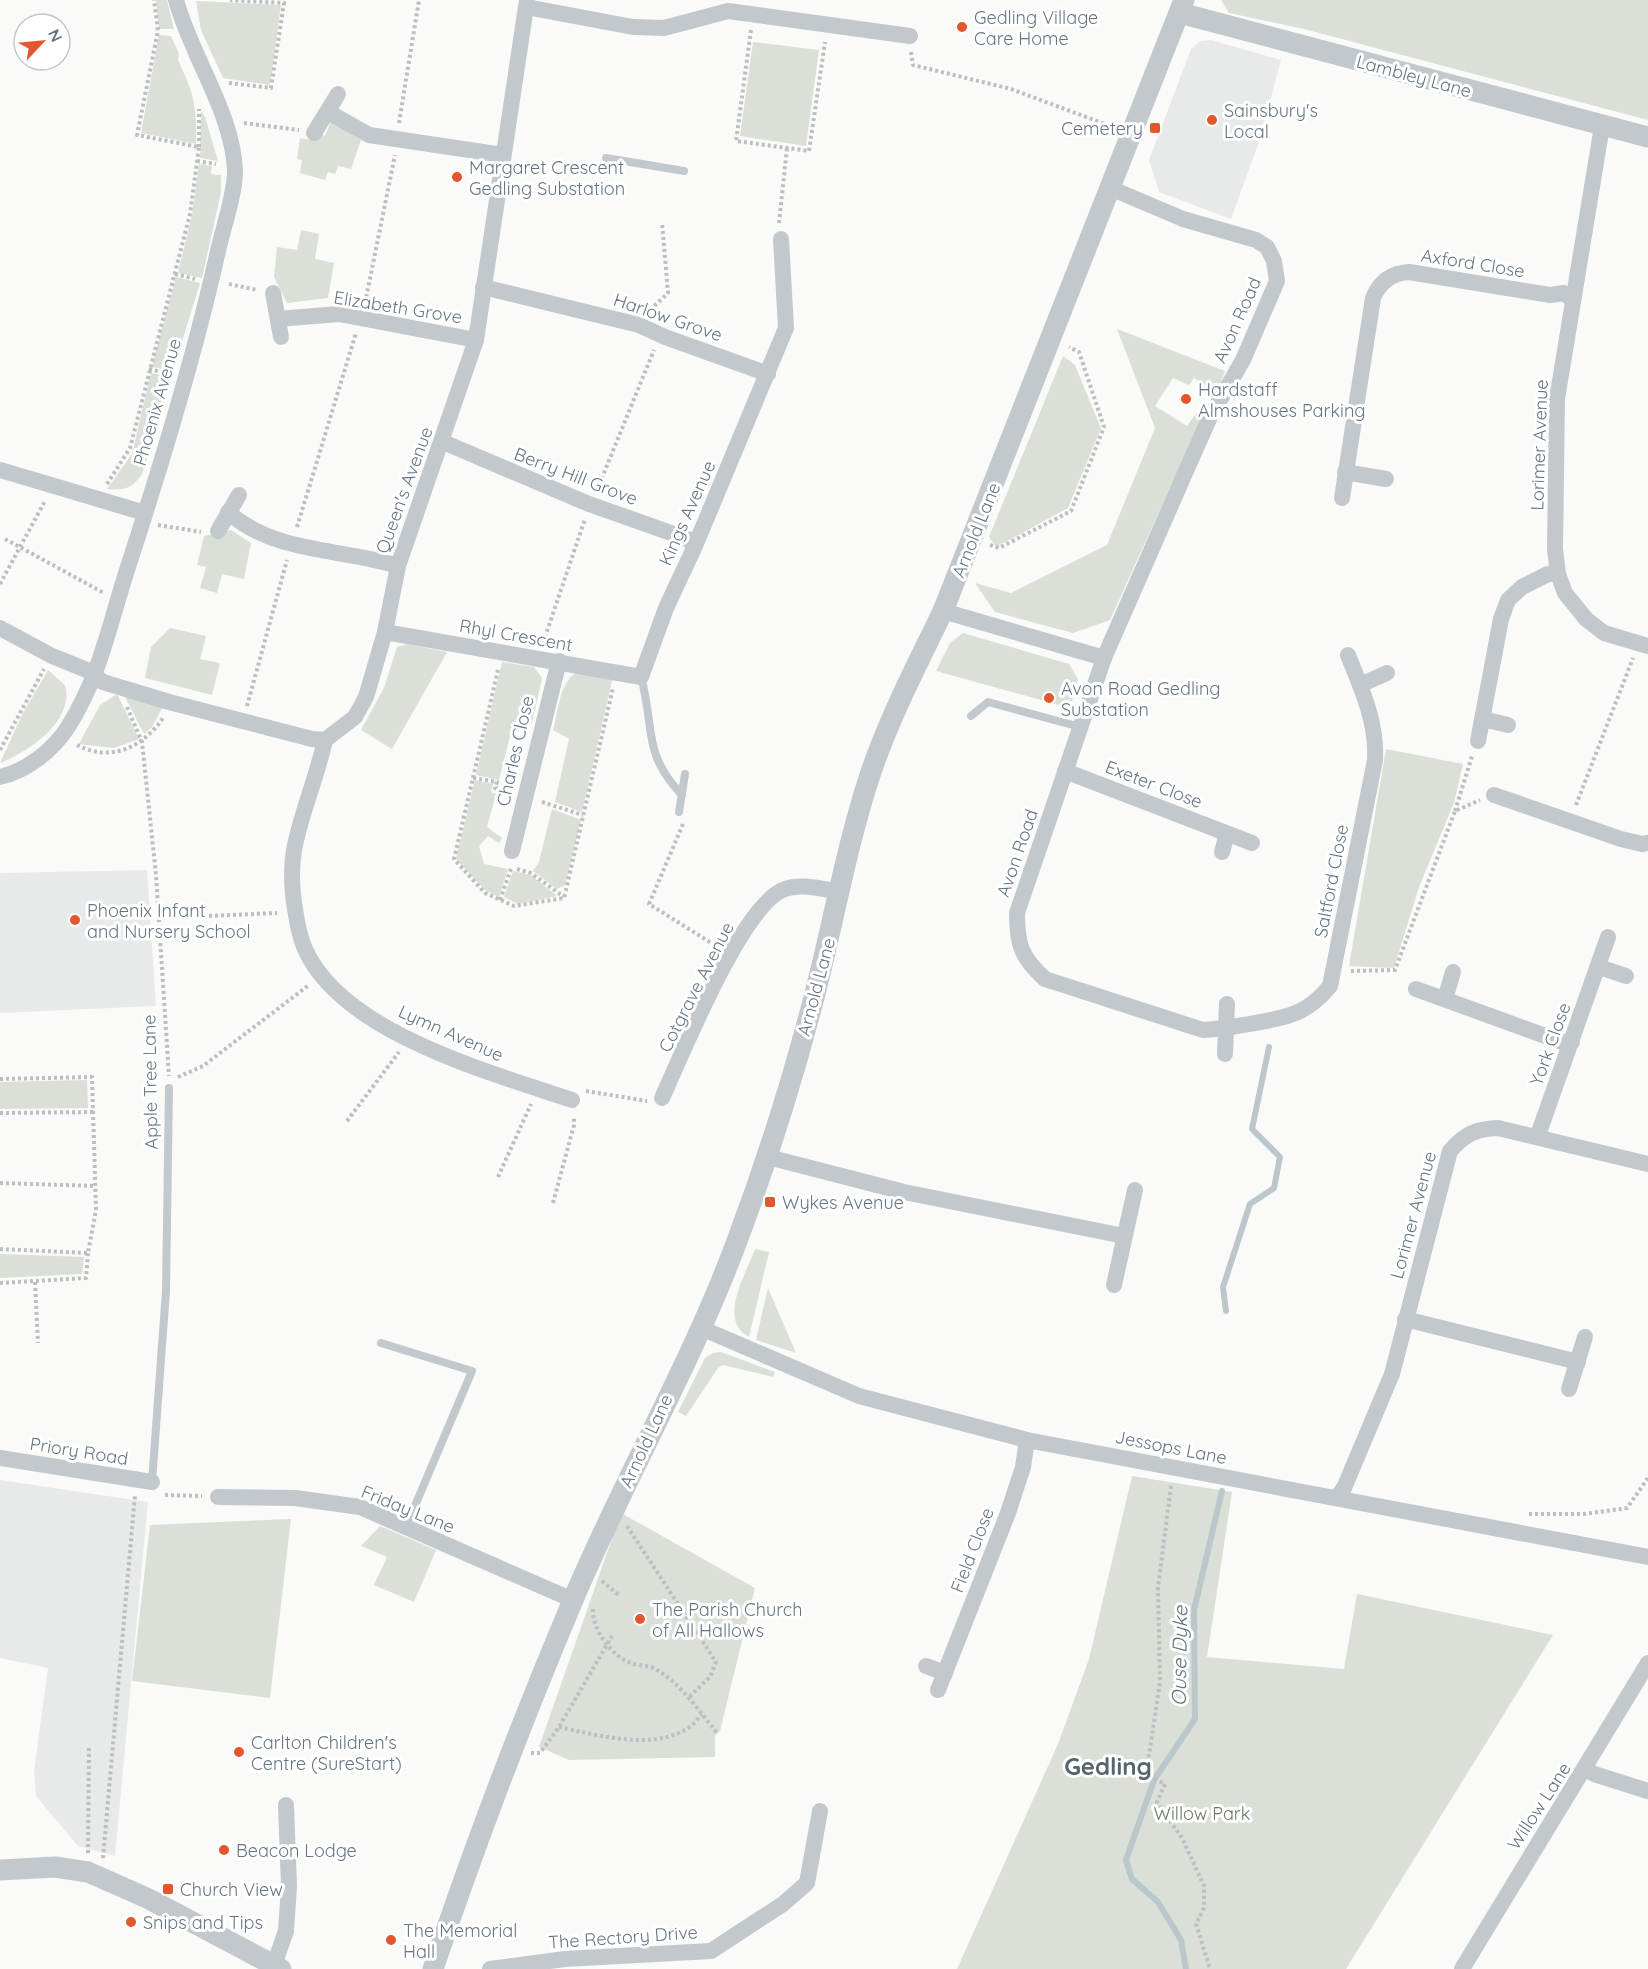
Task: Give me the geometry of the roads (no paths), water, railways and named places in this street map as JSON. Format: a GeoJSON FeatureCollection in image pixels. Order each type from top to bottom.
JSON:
{"type":"FeatureCollection","features":[{"type":"Feature","properties":{"kind":"street","name":"Phoenix Avenue"},"geometry":{"type":"LineString","coordinates":[[0,777],[31,764],[60,737],[96,675],[144,518],[211,281],[235,173],[225,124],[184,30],[176,0]]}},
{"type":"Feature","properties":{"kind":"street"},"geometry":{"type":"LineString","coordinates":[[526,4],[633,27],[664,28],[728,11],[910,36]]}},
{"type":"Feature","properties":{"kind":"street","name":"Queen's Avenue"},"geometry":{"type":"LineString","coordinates":[[325,740],[355,717],[366,697],[385,632],[398,567],[443,442],[476,340],[526,4]]}},
{"type":"Feature","properties":{"kind":"street","name":"Lambley Lane"},"geometry":{"type":"LineString","coordinates":[[1182,6],[1602,126],[1648,137]]}},
{"type":"Feature","properties":{"kind":"street","name":"Arnold Lane"},"geometry":{"type":"LineString","coordinates":[[433,1969],[473,1850],[583,1601],[634,1466],[701,1328],[768,1157],[812,1005],[869,777],[902,699],[944,611],[1182,6]]}},
{"type":"Feature","properties":{"kind":"street"},"geometry":{"type":"LineString","coordinates":[[310,132],[328,112],[339,94]]}},
{"type":"Feature","properties":{"kind":"street"},"geometry":{"type":"LineString","coordinates":[[328,112],[369,135],[503,155]]}},
{"type":"Feature","properties":{"kind":"street","name":"Lorimer Avenue"},"geometry":{"type":"LineString","coordinates":[[1602,126],[1557,399],[1555,549],[1558,574],[1565,593],[1586,619],[1604,633],[1644,649]]}},
{"type":"Feature","properties":{"kind":"street","name":"Avon Road"},"geometry":{"type":"LineString","coordinates":[[1110,188],[1183,219],[1256,240],[1267,247],[1274,261],[1277,281],[1243,360],[1210,417],[1104,657],[1017,913],[1017,939],[1028,963],[1045,979],[1203,1030],[1232,1026]]}},
{"type":"Feature","properties":{"kind":"street","name":"Kings Avenue"},"geometry":{"type":"LineString","coordinates":[[641,676],[666,608],[695,546],[786,328],[781,238]]}},
{"type":"Feature","properties":{"kind":"street","name":"Axford Close"},"geometry":{"type":"LineString","coordinates":[[1342,498],[1372,297],[1387,278],[1398,273],[1409,272],[1550,295],[1564,293],[1572,299]]}},
{"type":"Feature","properties":{"kind":"street","name":"Harlow Grove"},"geometry":{"type":"LineString","coordinates":[[483,286],[639,325],[665,337],[768,374]]}},
{"type":"Feature","properties":{"kind":"street"},"geometry":{"type":"LineString","coordinates":[[267,291],[278,319],[281,337]]}},
{"type":"Feature","properties":{"kind":"street","name":"Elizabeth Grove"},"geometry":{"type":"LineString","coordinates":[[278,319],[314,314],[361,318],[476,340]]}},
{"type":"Feature","properties":{"kind":"street","name":"Berry Hill Grove"},"geometry":{"type":"LineString","coordinates":[[443,442],[589,504],[688,539],[695,546]]}},
{"type":"Feature","properties":{"kind":"street"},"geometry":{"type":"LineString","coordinates":[[0,470],[97,500],[144,518]]}},
{"type":"Feature","properties":{"kind":"street"},"geometry":{"type":"LineString","coordinates":[[1345,472],[1386,479]]}},
{"type":"Feature","properties":{"kind":"street"},"geometry":{"type":"LineString","coordinates":[[211,532],[239,495]]}},
{"type":"Feature","properties":{"kind":"street"},"geometry":{"type":"LineString","coordinates":[[228,512],[258,532],[291,545],[398,567]]}},
{"type":"Feature","properties":{"kind":"street"},"geometry":{"type":"LineString","coordinates":[[1478,740],[1501,619],[1508,600],[1537,579],[1558,574]]}},
{"type":"Feature","properties":{"kind":"street"},"geometry":{"type":"LineString","coordinates":[[944,611],[1104,657]]}},
{"type":"Feature","properties":{"kind":"street"},"geometry":{"type":"LineString","coordinates":[[0,628],[118,687],[242,721],[325,740]]}},
{"type":"Feature","properties":{"kind":"street","name":"Rhyl Crescent"},"geometry":{"type":"LineString","coordinates":[[385,632],[641,676]]}},
{"type":"Feature","properties":{"kind":"street","name":"Saltford Close"},"geometry":{"type":"LineString","coordinates":[[1232,1026],[1297,1013],[1319,1000],[1330,986],[1375,760],[1376,738],[1348,655]]}},
{"type":"Feature","properties":{"kind":"street","name":"Charles Close"},"geometry":{"type":"LineString","coordinates":[[512,851],[559,661]]}},
{"type":"Feature","properties":{"kind":"street"},"geometry":{"type":"LineString","coordinates":[[1360,685],[1387,673]]}},
{"type":"Feature","properties":{"kind":"street"},"geometry":{"type":"LineString","coordinates":[[1483,719],[1508,725]]}},
{"type":"Feature","properties":{"kind":"street","name":"Lymn Avenue"},"geometry":{"type":"LineString","coordinates":[[325,740],[294,851],[293,897],[305,949],[321,975],[340,995],[365,1014],[413,1041],[572,1100]]}},
{"type":"Feature","properties":{"kind":"street","name":"Exeter Close"},"geometry":{"type":"LineString","coordinates":[[1065,771],[1252,843]]}},
{"type":"Feature","properties":{"kind":"street"},"geometry":{"type":"LineString","coordinates":[[1494,795],[1621,839],[1648,843]]}},
{"type":"Feature","properties":{"kind":"street"},"geometry":{"type":"LineString","coordinates":[[1222,852],[1227,834]]}},
{"type":"Feature","properties":{"kind":"street","name":"Cotgrave Avenue"},"geometry":{"type":"LineString","coordinates":[[662,1098],[731,955],[756,914],[783,890],[798,886],[839,892]]}},
{"type":"Feature","properties":{"kind":"street","name":"York Close"},"geometry":{"type":"LineString","coordinates":[[1538,1135],[1608,937]]}},
{"type":"Feature","properties":{"kind":"street"},"geometry":{"type":"LineString","coordinates":[[1599,967],[1626,976]]}},
{"type":"Feature","properties":{"kind":"street"},"geometry":{"type":"LineString","coordinates":[[1445,999],[1453,972]]}},
{"type":"Feature","properties":{"kind":"street"},"geometry":{"type":"LineString","coordinates":[[1416,989],[1562,1042],[1572,1042]]}},
{"type":"Feature","properties":{"kind":"street"},"geometry":{"type":"LineString","coordinates":[[1225,1054],[1232,1026],[1227,1004]]}},
{"type":"Feature","properties":{"kind":"street","name":"Lorimer Avenue"},"geometry":{"type":"LineString","coordinates":[[1337,1497],[1344,1488],[1392,1374],[1450,1151],[1465,1135],[1481,1128],[1498,1128],[1538,1135],[1648,1164]]}},
{"type":"Feature","properties":{"kind":"street"},"geometry":{"type":"LineString","coordinates":[[768,1157],[904,1192],[1124,1236]]}},
{"type":"Feature","properties":{"kind":"street"},"geometry":{"type":"LineString","coordinates":[[1113,1285],[1135,1190]]}},
{"type":"Feature","properties":{"kind":"street"},"geometry":{"type":"LineString","coordinates":[[1405,1319],[1578,1362]]}},
{"type":"Feature","properties":{"kind":"street","name":"Jessops Lane"},"geometry":{"type":"LineString","coordinates":[[701,1328],[859,1396],[1027,1440],[1648,1557]]}},
{"type":"Feature","properties":{"kind":"street"},"geometry":{"type":"LineString","coordinates":[[1569,1389],[1585,1337]]}},
{"type":"Feature","properties":{"kind":"street","name":"Field Close"},"geometry":{"type":"LineString","coordinates":[[938,1690],[1008,1513],[1023,1467],[1027,1440]]}},
{"type":"Feature","properties":{"kind":"street","name":"Priory Road"},"geometry":{"type":"LineString","coordinates":[[0,1458],[144,1481]]}},
{"type":"Feature","properties":{"kind":"street","name":"Friday Lane"},"geometry":{"type":"LineString","coordinates":[[212,1496],[295,1498],[360,1507],[583,1601]]}},
{"type":"Feature","properties":{"kind":"street","name":"Willow Lane"},"geometry":{"type":"LineString","coordinates":[[1462,1969],[1648,1664]]}},
{"type":"Feature","properties":{"kind":"street"},"geometry":{"type":"LineString","coordinates":[[926,1666],[945,1672]]}},
{"type":"Feature","properties":{"kind":"street"},"geometry":{"type":"LineString","coordinates":[[1586,1769],[1594,1774],[1648,1791]]}},
{"type":"Feature","properties":{"kind":"street"},"geometry":{"type":"LineString","coordinates":[[0,1870],[55,1867],[95,1874],[277,1967],[286,1931],[289,1886],[286,1805]]}},
{"type":"Feature","properties":{"kind":"street","name":"The Rectory Drive"},"geometry":{"type":"LineString","coordinates":[[490,1969],[565,1959],[711,1952],[783,1904],[807,1883],[820,1811]]}},
{"type":"Feature","properties":{"kind":"lane"},"geometry":{"type":"LineString","coordinates":[[606,158],[684,171]]}},
{"type":"Feature","properties":{"kind":"lane"},"geometry":{"type":"LineString","coordinates":[[641,676],[649,707],[655,759],[666,778],[682,795]]}},
{"type":"Feature","properties":{"kind":"lane"},"geometry":{"type":"LineString","coordinates":[[971,716],[988,702],[1080,727]]}},
{"type":"Feature","properties":{"kind":"lane"},"geometry":{"type":"LineString","coordinates":[[679,812],[685,774]]}},
{"type":"Feature","properties":{"kind":"lane","name":"Apple Tree Lane"},"geometry":{"type":"LineString","coordinates":[[144,1481],[166,1291],[169,1085]]}},
{"type":"Feature","properties":{"kind":"lane"},"geometry":{"type":"LineString","coordinates":[[381,1343],[472,1371],[406,1527]]}},
{"type":"Feature","properties":{"kind":"waterway","name":"Ouse Dyke"},"geometry":{"type":"LineString","coordinates":[[1226,1311],[1223,1287],[1250,1204],[1274,1188],[1280,1157],[1252,1129],[1269,1047]]}},
{"type":"Feature","properties":{"kind":"waterway","name":"Ouse Dyke"},"geometry":{"type":"LineString","coordinates":[[1186,1969],[1181,1940],[1158,1902],[1132,1879],[1126,1860],[1154,1780],[1195,1719],[1194,1610],[1222,1491]]}},
{"type":"Feature","properties":{"kind":"place","name":"Gedling Village Care Home"},"geometry":{"type":"Point","coordinates":[962,27]}},
{"type":"Feature","properties":{"kind":"place","name":"Sainsbury's Local"},"geometry":{"type":"Point","coordinates":[1212,120]}},
{"type":"Feature","properties":{"kind":"place","name":"Cemetery"},"geometry":{"type":"Point","coordinates":[1155,128]}},
{"type":"Feature","properties":{"kind":"place","name":"Margaret Crescent Gedling Substation"},"geometry":{"type":"Point","coordinates":[457,177]}},
{"type":"Feature","properties":{"kind":"place","name":"Hardstaff Almshouses Parking"},"geometry":{"type":"Point","coordinates":[1186,399]}},
{"type":"Feature","properties":{"kind":"place","name":"Avon Road Gedling Substation"},"geometry":{"type":"Point","coordinates":[1049,698]}},
{"type":"Feature","properties":{"kind":"place","name":"Phoenix Infant and Nursery School"},"geometry":{"type":"Point","coordinates":[75,920]}},
{"type":"Feature","properties":{"kind":"place","name":"Wykes Avenue"},"geometry":{"type":"Point","coordinates":[770,1202]}},
{"type":"Feature","properties":{"kind":"place","name":"The Parish Church of All Hallows"},"geometry":{"type":"Point","coordinates":[640,1619]}},
{"type":"Feature","properties":{"kind":"place","name":"Carlton Children's Centre (SureStart)"},"geometry":{"type":"Point","coordinates":[239,1752]}},
{"type":"Feature","properties":{"kind":"place","name":"Beacon Lodge"},"geometry":{"type":"Point","coordinates":[224,1850]}},
{"type":"Feature","properties":{"kind":"place","name":"Church View"},"geometry":{"type":"Point","coordinates":[168,1889]}},
{"type":"Feature","properties":{"kind":"place","name":"Snips and Tips"},"geometry":{"type":"Point","coordinates":[131,1922]}},
{"type":"Feature","properties":{"kind":"place","name":"The Memorial Hall"},"geometry":{"type":"Point","coordinates":[391,1940]}},
{"type":"Feature","properties":{"kind":"district","name":"Gedling"},"geometry":{"type":"Point","coordinates":[1108,1766]}},
{"type":"Feature","properties":{"kind":"park label","name":"Willow Park"},"geometry":{"type":"Point","coordinates":[1202,1813]}}]}
